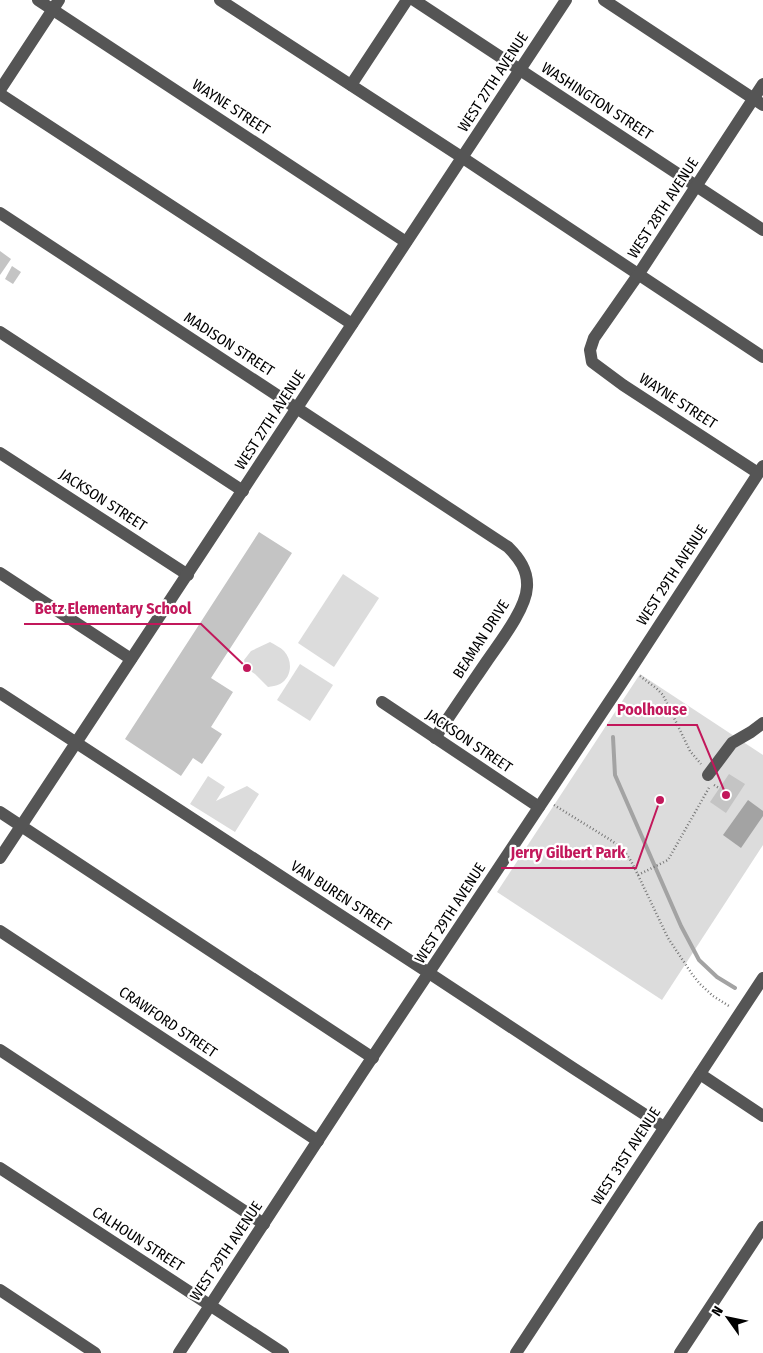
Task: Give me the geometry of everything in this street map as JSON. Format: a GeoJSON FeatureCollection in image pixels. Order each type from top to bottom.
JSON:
{"type":"FeatureCollection","features":[{"type":"Feature","properties":{"kind":"street","name":"WAYNE STREET"},"geometry":{"type":"LineString","coordinates":[[38,0],[56,5],[406,242]]}},
{"type":"Feature","properties":{"kind":"street"},"geometry":{"type":"LineString","coordinates":[[220,0],[763,357]]}},
{"type":"Feature","properties":{"kind":"street"},"geometry":{"type":"LineString","coordinates":[[351,85],[407,0]]}},
{"type":"Feature","properties":{"kind":"street","name":"WASHINGTON STREET"},"geometry":{"type":"LineString","coordinates":[[414,0],[763,230]]}},
{"type":"Feature","properties":{"kind":"street","name":"WEST 27TH AVENUE"},"geometry":{"type":"LineString","coordinates":[[0,858],[566,0]]}},
{"type":"Feature","properties":{"kind":"street"},"geometry":{"type":"LineString","coordinates":[[604,0],[758,102]]}},
{"type":"Feature","properties":{"kind":"street"},"geometry":{"type":"LineString","coordinates":[[56,5],[0,92],[352,324]]}},
{"type":"Feature","properties":{"kind":"street","name":"WEST 28TH AVENUE"},"geometry":{"type":"LineString","coordinates":[[590,350],[594,338],[696,186],[758,102],[763,84]]}},
{"type":"Feature","properties":{"kind":"street","name":"MADISON STREET"},"geometry":{"type":"LineString","coordinates":[[0,213],[465,518]]}},
{"type":"Feature","properties":{"kind":"street"},"geometry":{"type":"LineString","coordinates":[[0,332],[243,491]]}},
{"type":"Feature","properties":{"kind":"street","name":"WAYNE STREET"},"geometry":{"type":"LineString","coordinates":[[590,350],[592,362],[623,385],[761,469]]}},
{"type":"Feature","properties":{"kind":"street","name":"JACKSON STREET"},"geometry":{"type":"LineString","coordinates":[[0,452],[188,575]]}},
{"type":"Feature","properties":{"kind":"street","name":"WEST 29TH AVENUE"},"geometry":{"type":"LineString","coordinates":[[179,1353],[623,682],[761,469]]}},
{"type":"Feature","properties":{"kind":"street","name":"BEAMAN DRIVE"},"geometry":{"type":"LineString","coordinates":[[435,738],[510,627],[522,606],[527,588],[526,572],[519,558],[508,546],[465,518]]}},
{"type":"Feature","properties":{"kind":"street"},"geometry":{"type":"LineString","coordinates":[[0,573],[131,659]]}},
{"type":"Feature","properties":{"kind":"street","name":"VAN BUREN STREET"},"geometry":{"type":"LineString","coordinates":[[0,693],[664,1127]]}},
{"type":"Feature","properties":{"kind":"street","name":"JACKSON STREET"},"geometry":{"type":"LineString","coordinates":[[382,702],[435,738],[542,803]]}},
{"type":"Feature","properties":{"kind":"street"},"geometry":{"type":"LineString","coordinates":[[708,775],[732,743],[763,723]]}},
{"type":"Feature","properties":{"kind":"street"},"geometry":{"type":"LineString","coordinates":[[0,812],[373,1058]]}},
{"type":"Feature","properties":{"kind":"street","name":"CRAWFORD STREET"},"geometry":{"type":"LineString","coordinates":[[0,931],[318,1141]]}},
{"type":"Feature","properties":{"kind":"street","name":"WEST 31ST AVENUE"},"geometry":{"type":"LineString","coordinates":[[516,1353],[763,978]]}},
{"type":"Feature","properties":{"kind":"street"},"geometry":{"type":"LineString","coordinates":[[0,1050],[264,1224]]}},
{"type":"Feature","properties":{"kind":"street"},"geometry":{"type":"LineString","coordinates":[[700,1074],[763,1116]]}},
{"type":"Feature","properties":{"kind":"street","name":"CALHOUN STREET"},"geometry":{"type":"LineString","coordinates":[[0,1168],[282,1353]]}},
{"type":"Feature","properties":{"kind":"street"},"geometry":{"type":"LineString","coordinates":[[680,1353],[763,1227]]}},
{"type":"Feature","properties":{"kind":"street"},"geometry":{"type":"LineString","coordinates":[[0,1290],[95,1353]]}},
{"type":"Feature","properties":{"kind":"path"},"geometry":{"type":"LineString","coordinates":[[637,674],[663,695],[690,751],[708,775]]}},
{"type":"Feature","properties":{"kind":"path"},"geometry":{"type":"LineString","coordinates":[[640,874],[668,860],[704,796]]}},
{"type":"Feature","properties":{"kind":"path"},"geometry":{"type":"LineString","coordinates":[[542,803],[622,848],[640,874],[668,938],[692,974],[713,996],[729,1006]]}},
{"type":"Feature","properties":{"kind":"shaded area"},"geometry":{"type":"Polygon","coordinates":[[[343,574],[379,598],[334,667],[298,643],[343,574]]]}},
{"type":"Feature","properties":{"kind":"shaded area"},"geometry":{"type":"Polygon","coordinates":[[[270,642],[287,655],[290,669],[284,681],[278,685],[268,687],[246,668],[244,660],[251,651],[270,642]]]}},
{"type":"Feature","properties":{"kind":"shaded area"},"geometry":{"type":"Polygon","coordinates":[[[300,664],[333,685],[310,721],[277,700],[300,664]]]}},
{"type":"Feature","properties":{"kind":"shaded area"},"geometry":{"type":"Polygon","coordinates":[[[640,674],[763,755],[763,845],[662,1000],[497,892],[640,674]]]}},
{"type":"Feature","properties":{"kind":"shaded area"},"geometry":{"type":"Polygon","coordinates":[[[208,776],[225,787],[216,801],[247,786],[259,794],[235,832],[190,804],[208,776]]]}},
{"type":"Feature","properties":{"kind":"shaded area"},"geometry":{"type":"Polygon","coordinates":[[[748,800],[763,811],[763,816],[741,848],[723,835],[748,800]]]}},
{"type":"Feature","properties":{"kind":"building"},"geometry":{"type":"Polygon","coordinates":[[[0,251],[11,259],[0,275],[0,251]]]}},
{"type":"Feature","properties":{"kind":"building"},"geometry":{"type":"Polygon","coordinates":[[[12,266],[21,272],[13,284],[5,279],[12,266]]]}},
{"type":"Feature","properties":{"kind":"building"},"geometry":{"type":"Polygon","coordinates":[[[259,532],[292,553],[211,678],[233,692],[211,727],[222,734],[202,764],[193,758],[181,776],[125,739],[259,532]]]}},
{"type":"Feature","properties":{"kind":"building"},"geometry":{"type":"Polygon","coordinates":[[[729,774],[745,784],[726,813],[710,802],[729,774]]]}},
{"type":"Feature","properties":{"kind":"waterway"},"geometry":{"type":"LineString","coordinates":[[613,737],[615,775],[681,926],[699,960],[717,977],[735,988]]}},
{"type":"Feature","properties":{"kind":"place","name":"Betz Elementary School"},"geometry":{"type":"Point","coordinates":[247,668]}},
{"type":"Feature","properties":{"kind":"place","name":"Poolhouse"},"geometry":{"type":"Point","coordinates":[726,795]}},
{"type":"Feature","properties":{"kind":"place","name":"Jerry Gilbert Park"},"geometry":{"type":"Point","coordinates":[660,800]}}]}
